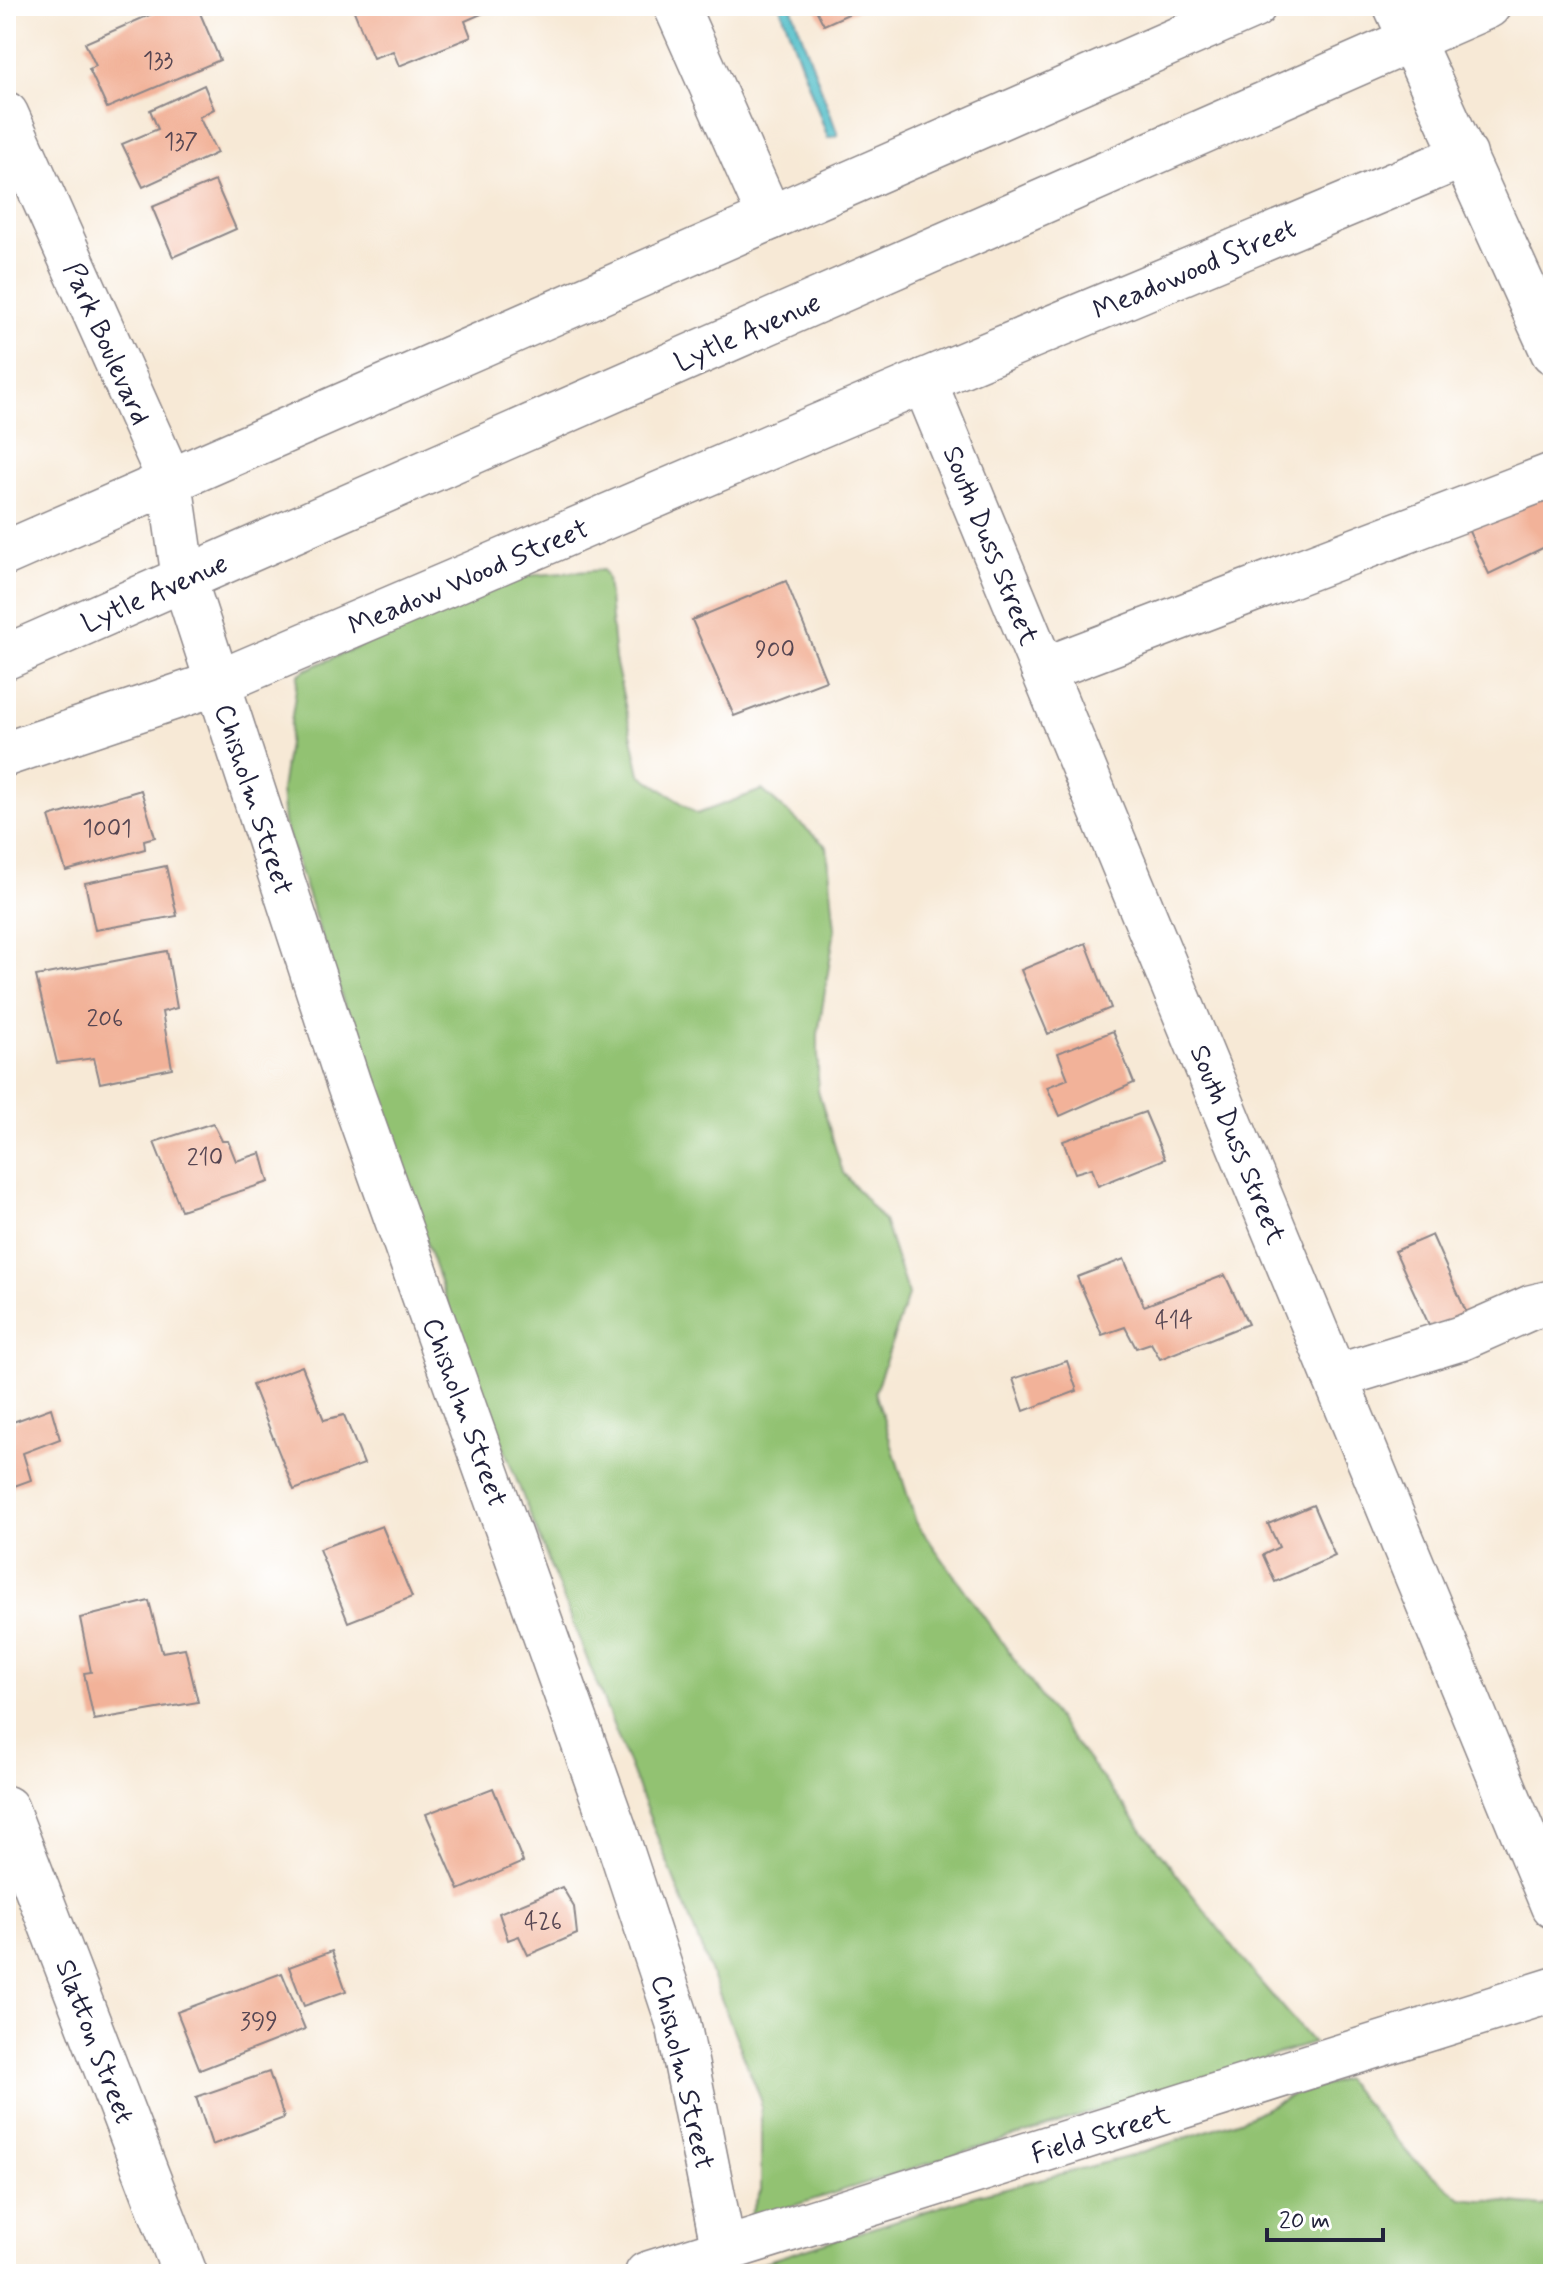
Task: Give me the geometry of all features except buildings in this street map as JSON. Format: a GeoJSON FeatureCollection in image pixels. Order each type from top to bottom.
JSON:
{"type":"FeatureCollection","features":[{"type":"Feature","properties":{"kind":"street"},"geometry":{"type":"LineString","coordinates":[[676,6],[770,218]]}},
{"type":"Feature","properties":{"kind":"street"},"geometry":{"type":"LineString","coordinates":[[6,553],[1254,6]]}},
{"type":"Feature","properties":{"kind":"street","name":"Lytle Avenue"},"geometry":{"type":"LineString","coordinates":[[6,657],[184,579],[1404,23],[1488,6]]}},
{"type":"Feature","properties":{"kind":"street"},"geometry":{"type":"LineString","coordinates":[[1404,23],[1553,352]]}},
{"type":"Feature","properties":{"kind":"street","name":"Park Boulevard"},"geometry":{"type":"LineString","coordinates":[[6,114],[170,481],[184,579]]}},
{"type":"Feature","properties":{"kind":"street","name":"Meadowood Street"},"geometry":{"type":"LineString","coordinates":[[924,381],[1465,155]]}},
{"type":"Feature","properties":{"kind":"street","name":"South Duss Street"},"geometry":{"type":"LineString","coordinates":[[924,381],[1553,1906]]}},
{"type":"Feature","properties":{"kind":"street","name":"Meadow Wood Street"},"geometry":{"type":"LineString","coordinates":[[6,754],[217,683],[924,381]]}},
{"type":"Feature","properties":{"kind":"street"},"geometry":{"type":"LineString","coordinates":[[1043,670],[1553,475]]}},
{"type":"Feature","properties":{"kind":"street","name":"Chisholm Street"},"geometry":{"type":"LineString","coordinates":[[184,579],[349,1085],[616,1834],[678,2022],[724,2251]]}},
{"type":"Feature","properties":{"kind":"street"},"geometry":{"type":"LineString","coordinates":[[1335,1377],[1462,1338],[1532,1307],[1553,1302]]}},
{"type":"Feature","properties":{"kind":"street","name":"Slatton Street"},"geometry":{"type":"LineString","coordinates":[[10,1829],[185,2274]]}},
{"type":"Feature","properties":{"kind":"street","name":"Field Street"},"geometry":{"type":"LineString","coordinates":[[647,2274],[1553,1990]]}},
{"type":"Feature","properties":{"kind":"green space"},"geometry":{"type":"Polygon","coordinates":[[[603,570],[607,578],[615,659],[640,774],[697,814],[762,790],[827,847],[835,929],[818,1034],[818,1091],[843,1173],[884,1221],[908,1295],[875,1392],[916,1522],[1062,1726],[1257,1978],[1313,2043],[748,2220],[761,2190],[761,2100],[455,1324],[368,1077],[284,823],[281,790],[298,675],[305,670],[523,576],[603,570]]]}},
{"type":"Feature","properties":{"kind":"green space"},"geometry":{"type":"Polygon","coordinates":[[[1344,2079],[1412,2158],[1461,2198],[1542,2206],[1553,2201],[1553,2274],[726,2274],[974,2196],[1127,2157],[1249,2117],[1290,2096],[1344,2079]]]}},
{"type":"Feature","properties":{"kind":"water"},"geometry":{"type":"Polygon","coordinates":[[[780,6],[791,6],[838,135],[828,138],[780,6]]]}}]}
